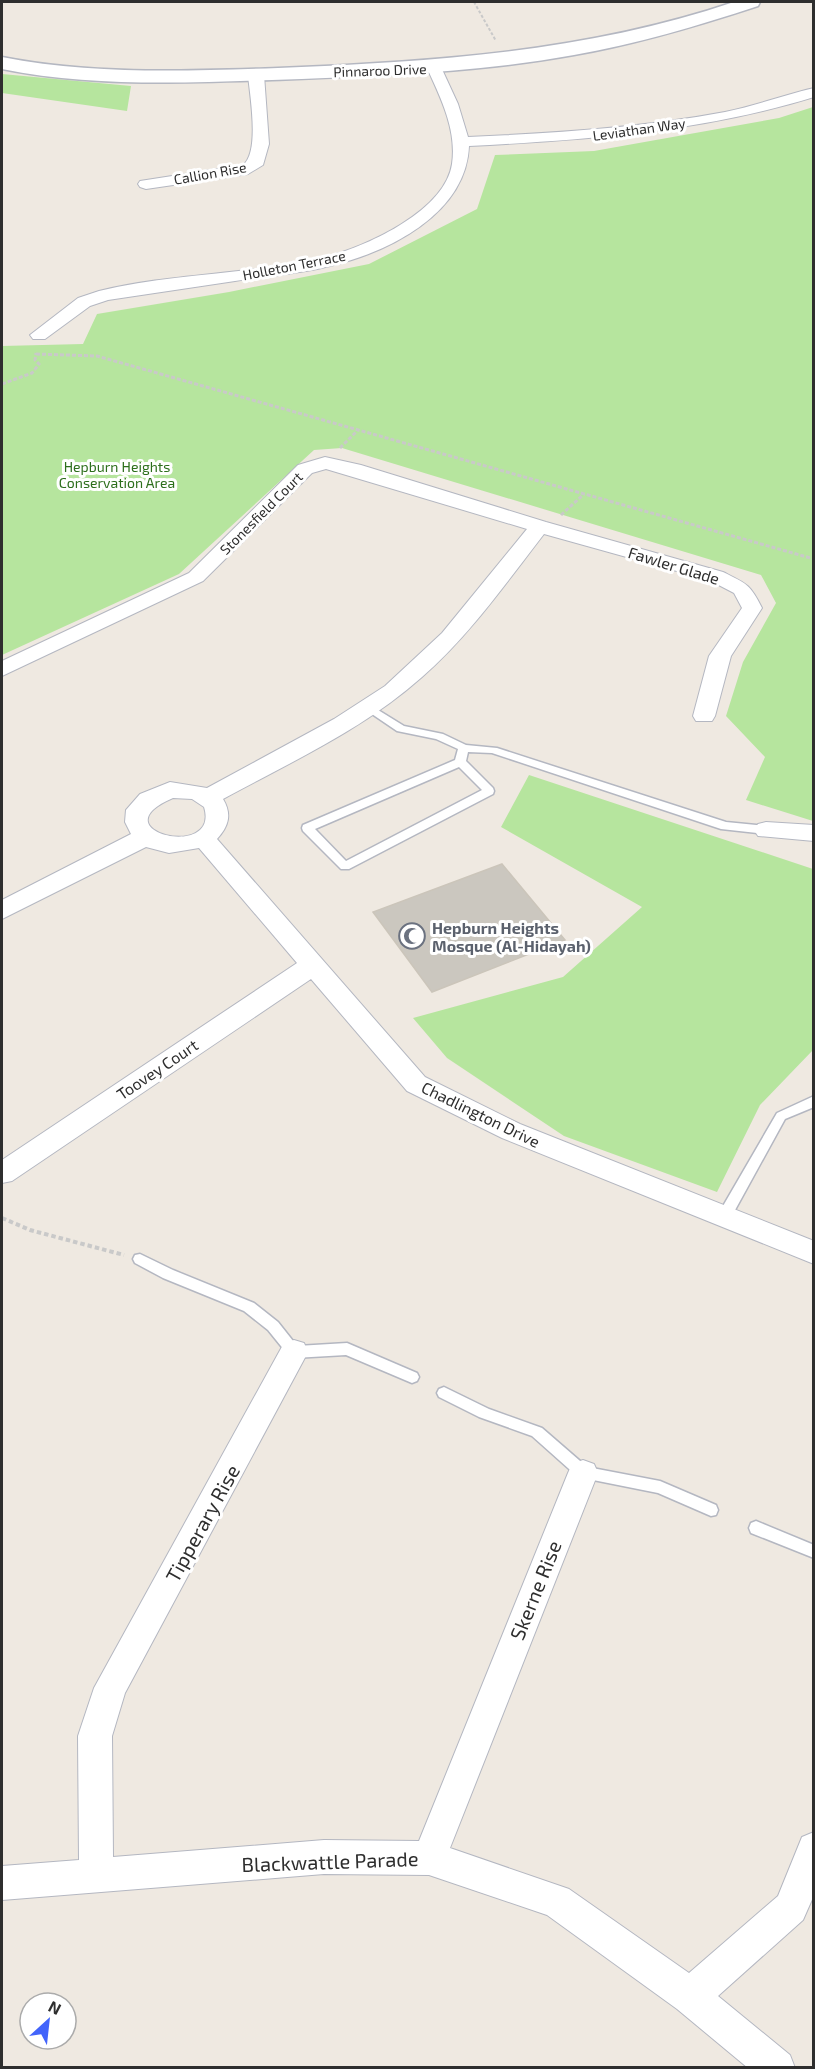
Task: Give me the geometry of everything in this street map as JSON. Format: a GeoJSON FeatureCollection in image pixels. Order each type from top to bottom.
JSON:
{"type":"FeatureCollection","features":[{"type":"Feature","properties":{"kind":"street","name":"Pinnaroo Drive"},"geometry":{"type":"LineString","coordinates":[[2,63],[29,69],[115,77],[255,75],[435,68],[506,60],[675,28],[751,2]]}},
{"type":"Feature","properties":{"kind":"street","name":"Holleton Terrace"},"geometry":{"type":"LineString","coordinates":[[39,335],[84,302],[105,295],[327,262],[357,253],[396,234],[438,204],[456,171],[461,142],[435,68]]}},
{"type":"Feature","properties":{"kind":"street","name":"Callion Rise"},"geometry":{"type":"LineString","coordinates":[[146,184],[248,169],[257,162],[261,144],[255,75]]}},
{"type":"Feature","properties":{"kind":"street","name":"Leviathan Way"},"geometry":{"type":"LineString","coordinates":[[461,142],[640,131],[757,110],[813,92]]}},
{"type":"Feature","properties":{"kind":"street","name":"Stonesfield Court"},"geometry":{"type":"LineString","coordinates":[[2,669],[196,577],[305,469],[325,463],[354,469],[539,526]]}},
{"type":"Feature","properties":{"kind":"street"},"geometry":{"type":"LineString","coordinates":[[208,797],[370,708],[415,673],[464,622],[539,526]]}},
{"type":"Feature","properties":{"kind":"street","name":"Fawler Glade"},"geometry":{"type":"LineString","coordinates":[[539,526],[716,576],[742,589],[752,608],[720,656],[704,716]]}},
{"type":"Feature","properties":{"kind":"street"},"geometry":{"type":"LineString","coordinates":[[170,790],[184,790],[208,797],[215,805],[218,815],[216,825],[203,838],[175,845],[161,844],[145,837],[137,829],[134,820],[137,810],[144,801],[170,790]]}},
{"type":"Feature","properties":{"kind":"street"},"geometry":{"type":"LineString","coordinates":[[766,830],[813,833]]}},
{"type":"Feature","properties":{"kind":"street"},"geometry":{"type":"LineString","coordinates":[[2,910],[145,837]]}},
{"type":"Feature","properties":{"kind":"street","name":"Chadlington Drive"},"geometry":{"type":"LineString","coordinates":[[203,838],[416,1084],[511,1131],[813,1253]]}},
{"type":"Feature","properties":{"kind":"street","name":"Toovey Court"},"geometry":{"type":"LineString","coordinates":[[2,1173],[312,966]]}},
{"type":"Feature","properties":{"kind":"street","name":"Tipperary Rise"},"geometry":{"type":"LineString","coordinates":[[96,1875],[95,1736],[100,1711],[110,1688],[294,1352]]}},
{"type":"Feature","properties":{"kind":"street","name":"Skerne Rise"},"geometry":{"type":"LineString","coordinates":[[429,1858],[583,1473]]}},
{"type":"Feature","properties":{"kind":"street"},"geometry":{"type":"LineString","coordinates":[[690,1996],[791,1908],[813,1849]]}},
{"type":"Feature","properties":{"kind":"street","name":"Blackwattle Parade"},"geometry":{"type":"LineString","coordinates":[[2,1883],[324,1857],[429,1858],[556,1901],[690,1996],[777,2067]]}},
{"type":"Feature","properties":{"kind":"lane"},"geometry":{"type":"LineString","coordinates":[[370,708],[401,729],[439,736],[464,748],[493,750],[724,826],[766,830]]}},
{"type":"Feature","properties":{"kind":"lane"},"geometry":{"type":"LineString","coordinates":[[460,762],[464,748]]}},
{"type":"Feature","properties":{"kind":"lane"},"geometry":{"type":"LineString","coordinates":[[460,762],[489,791],[345,866],[307,828],[383,795],[460,762]]}},
{"type":"Feature","properties":{"kind":"lane"},"geometry":{"type":"LineString","coordinates":[[724,1217],[781,1116],[813,1101]]}},
{"type":"Feature","properties":{"kind":"lane"},"geometry":{"type":"LineString","coordinates":[[140,1259],[168,1274],[249,1307],[273,1326],[294,1352],[347,1349],[412,1377]]}},
{"type":"Feature","properties":{"kind":"lane"},"geometry":{"type":"LineString","coordinates":[[444,1394],[484,1413],[537,1432],[583,1473],[660,1487],[711,1510]]}},
{"type":"Feature","properties":{"kind":"lane"},"geometry":{"type":"LineString","coordinates":[[756,1528],[813,1552]]}},
{"type":"Feature","properties":{"kind":"path"},"geometry":{"type":"LineString","coordinates":[[474,2],[506,60]]}},
{"type":"Feature","properties":{"kind":"path"},"geometry":{"type":"LineString","coordinates":[[2,384],[32,373],[39,364],[35,360],[40,345],[39,335]]}},
{"type":"Feature","properties":{"kind":"path"},"geometry":{"type":"LineString","coordinates":[[36,354],[97,356],[813,559]]}},
{"type":"Feature","properties":{"kind":"path"},"geometry":{"type":"LineString","coordinates":[[2,1218],[30,1230],[140,1259]]}},
{"type":"Feature","properties":{"kind":"green space"},"geometry":{"type":"Polygon","coordinates":[[[2,74],[131,86],[127,111],[2,93],[2,74]]]}},
{"type":"Feature","properties":{"kind":"green space","name":"Hepburn Heights Conservation Area"},"geometry":{"type":"Polygon","coordinates":[[[813,107],[813,821],[746,800],[765,757],[726,716],[743,662],[776,603],[761,575],[342,448],[314,450],[179,574],[2,655],[2,346],[83,344],[97,314],[229,292],[369,264],[477,209],[495,155],[594,151],[779,118],[813,107]]]}},
{"type":"Feature","properties":{"kind":"green space"},"geometry":{"type":"Polygon","coordinates":[[[529,775],[813,869],[813,1050],[760,1105],[717,1192],[564,1136],[447,1058],[413,1018],[563,977],[642,907],[501,827],[529,775]]]}},
{"type":"Feature","properties":{"kind":"building"},"geometry":{"type":"Polygon","coordinates":[[[502,864],[565,940],[432,992],[373,912],[502,864]]]}},
{"type":"Feature","properties":{"kind":"place","name":"Hepburn Heights Mosque (Al-Hidayah)"},"geometry":{"type":"Point","coordinates":[412,936]}}]}
